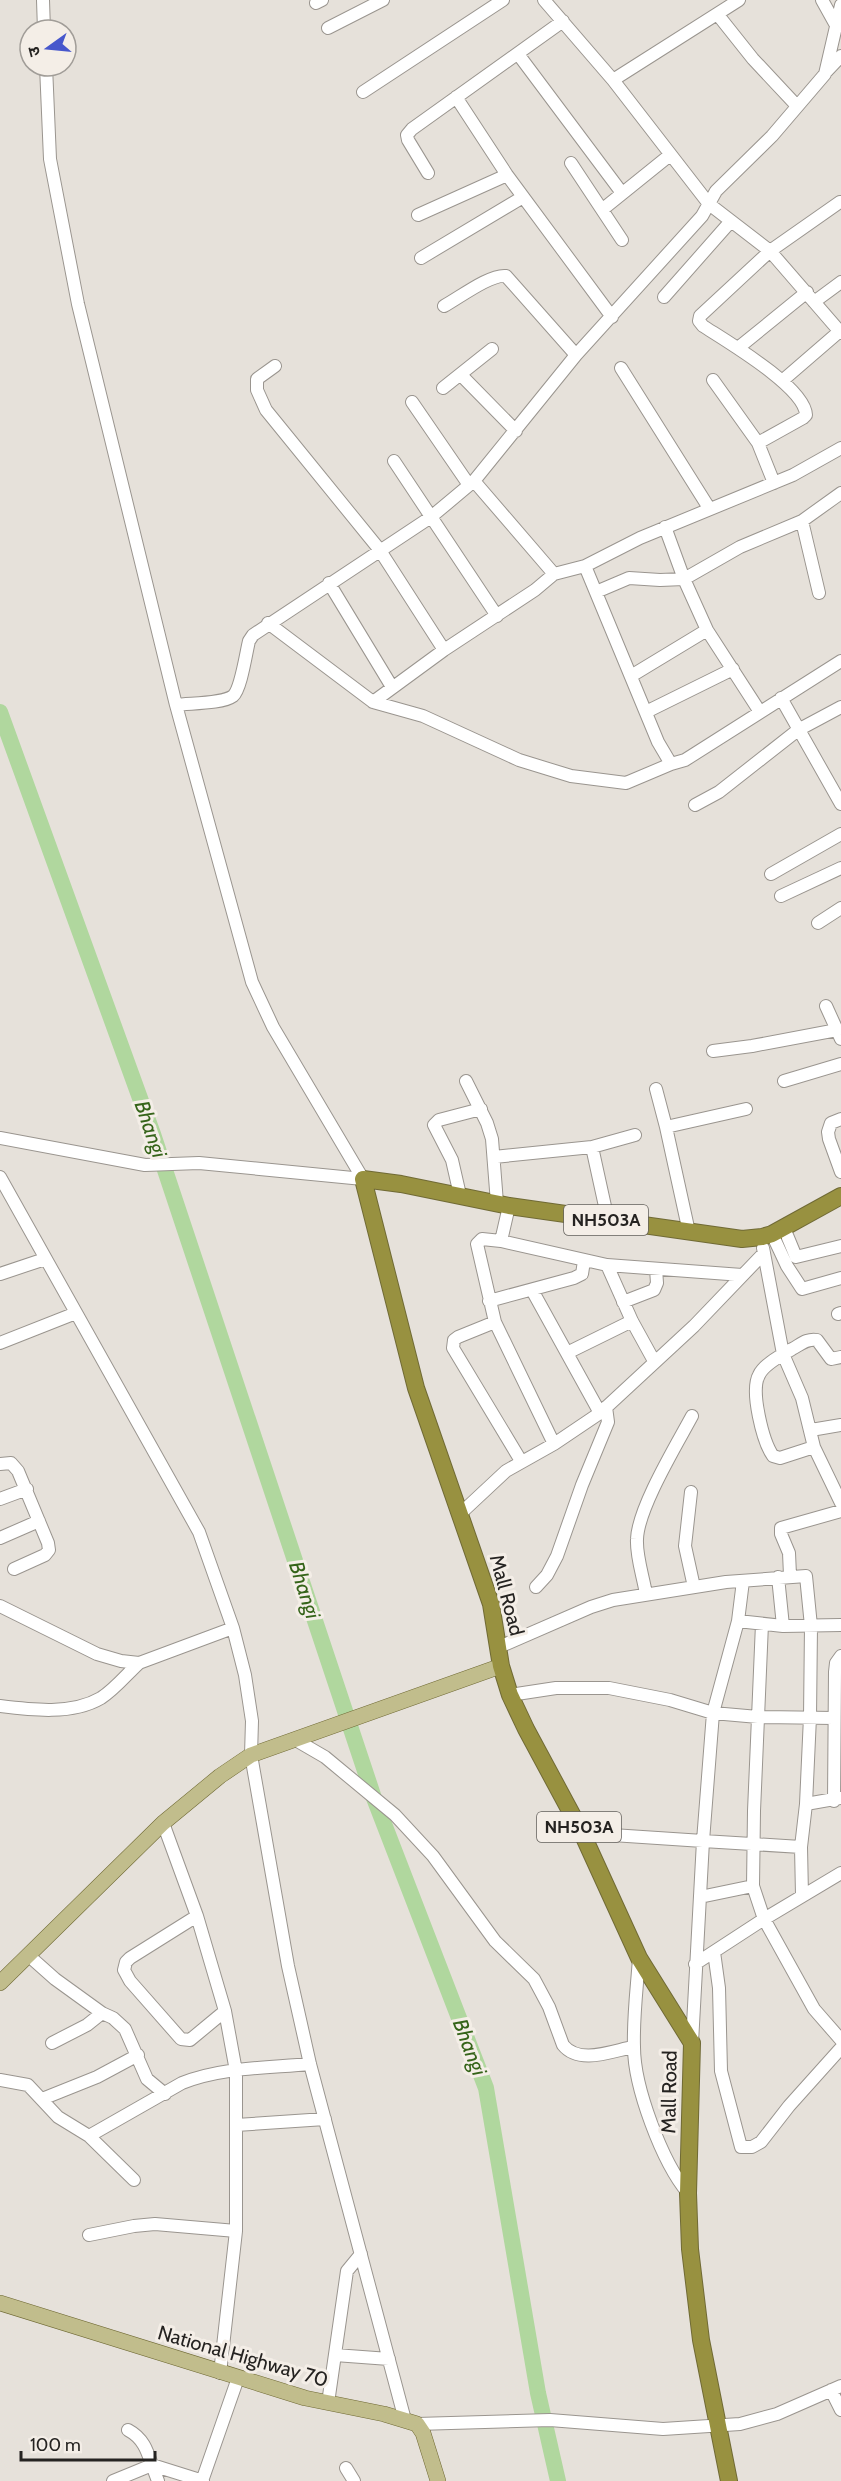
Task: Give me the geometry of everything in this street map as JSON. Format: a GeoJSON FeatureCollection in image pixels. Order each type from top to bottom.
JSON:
{"type":"FeatureCollection","features":[{"type":"Feature","properties":{"kind":"highway","name":"NH503A"},"geometry":{"type":"LineString","coordinates":[[363,1179],[460,1195],[503,1205],[742,1239],[771,1238],[841,1196]]}},
{"type":"Feature","properties":{"kind":"highway","name":"Mall Road"},"geometry":{"type":"LineString","coordinates":[[363,1179],[416,1388],[491,1604],[501,1666],[510,1695],[582,1833],[639,1958],[692,2043],[688,2193],[690,2249],[699,2328],[729,2481]]}},
{"type":"Feature","properties":{"kind":"main road"},"geometry":{"type":"LineString","coordinates":[[0,1983],[163,1823],[220,1776],[251,1755],[501,1666]]}},
{"type":"Feature","properties":{"kind":"main road","name":"National Highway 70"},"geometry":{"type":"LineString","coordinates":[[0,2303],[305,2398],[411,2422]]}},
{"type":"Feature","properties":{"kind":"main road"},"geometry":{"type":"LineString","coordinates":[[411,2422],[423,2433],[438,2481]]}},
{"type":"Feature","properties":{"kind":"street"},"geometry":{"type":"LineString","coordinates":[[43,0],[44,18]]}},
{"type":"Feature","properties":{"kind":"street"},"geometry":{"type":"LineString","coordinates":[[328,28],[383,0]]}},
{"type":"Feature","properties":{"kind":"street"},"geometry":{"type":"LineString","coordinates":[[363,92],[503,0]]}},
{"type":"Feature","properties":{"kind":"street"},"geometry":{"type":"LineString","coordinates":[[544,0],[613,80],[710,204],[770,251],[841,331],[782,381]]}},
{"type":"Feature","properties":{"kind":"street"},"geometry":{"type":"LineString","coordinates":[[613,80],[739,0]]}},
{"type":"Feature","properties":{"kind":"street"},"geometry":{"type":"LineString","coordinates":[[822,0],[837,27]]}},
{"type":"Feature","properties":{"kind":"street"},"geometry":{"type":"LineString","coordinates":[[825,74],[841,5]]}},
{"type":"Feature","properties":{"kind":"street"},"geometry":{"type":"LineString","coordinates":[[718,15],[753,59],[797,106]]}},
{"type":"Feature","properties":{"kind":"street"},"geometry":{"type":"LineString","coordinates":[[428,173],[410,146],[407,135],[563,21]]}},
{"type":"Feature","properties":{"kind":"street"},"geometry":{"type":"LineString","coordinates":[[518,54],[622,193]]}},
{"type":"Feature","properties":{"kind":"street"},"geometry":{"type":"LineString","coordinates":[[176,705],[224,700],[232,696],[237,690],[252,635],[430,517],[471,483],[516,431],[576,355],[702,216],[716,191],[772,136],[841,56]]}},
{"type":"Feature","properties":{"kind":"street"},"geometry":{"type":"LineString","coordinates":[[47,78],[50,159],[78,304],[176,705],[252,982],[273,1027],[363,1179]]}},
{"type":"Feature","properties":{"kind":"street"},"geometry":{"type":"LineString","coordinates":[[456,97],[507,175],[612,317]]}},
{"type":"Feature","properties":{"kind":"street"},"geometry":{"type":"LineString","coordinates":[[603,209],[670,155]]}},
{"type":"Feature","properties":{"kind":"street"},"geometry":{"type":"LineString","coordinates":[[571,163],[622,240]]}},
{"type":"Feature","properties":{"kind":"street"},"geometry":{"type":"LineString","coordinates":[[418,215],[507,175]]}},
{"type":"Feature","properties":{"kind":"street"},"geometry":{"type":"LineString","coordinates":[[421,258],[523,197]]}},
{"type":"Feature","properties":{"kind":"street"},"geometry":{"type":"LineString","coordinates":[[758,443],[806,414],[806,410],[782,381],[738,348],[703,326],[699,321],[700,316],[770,251],[840,201]]}},
{"type":"Feature","properties":{"kind":"street"},"geometry":{"type":"LineString","coordinates":[[664,297],[731,221]]}},
{"type":"Feature","properties":{"kind":"street"},"geometry":{"type":"LineString","coordinates":[[444,306],[488,280],[506,276],[576,355]]}},
{"type":"Feature","properties":{"kind":"street"},"geometry":{"type":"LineString","coordinates":[[738,348],[810,297],[841,282]]}},
{"type":"Feature","properties":{"kind":"street"},"geometry":{"type":"LineString","coordinates":[[443,388],[492,349]]}},
{"type":"Feature","properties":{"kind":"street"},"geometry":{"type":"LineString","coordinates":[[276,366],[257,379],[258,395],[266,410],[379,549],[444,650]]}},
{"type":"Feature","properties":{"kind":"street"},"geometry":{"type":"LineString","coordinates":[[621,368],[709,508]]}},
{"type":"Feature","properties":{"kind":"street"},"geometry":{"type":"LineString","coordinates":[[461,375],[516,431]]}},
{"type":"Feature","properties":{"kind":"street"},"geometry":{"type":"LineString","coordinates":[[713,380],[758,443],[774,483]]}},
{"type":"Feature","properties":{"kind":"street"},"geometry":{"type":"LineString","coordinates":[[412,402],[471,483],[554,574]]}},
{"type":"Feature","properties":{"kind":"street"},"geometry":{"type":"LineString","coordinates":[[373,702],[444,650],[535,590],[554,574],[585,566],[665,527],[774,483],[841,448]]}},
{"type":"Feature","properties":{"kind":"street"},"geometry":{"type":"LineString","coordinates":[[394,461],[497,616]]}},
{"type":"Feature","properties":{"kind":"street"},"geometry":{"type":"LineString","coordinates":[[596,591],[629,578],[684,579],[740,547],[802,521],[841,493]]}},
{"type":"Feature","properties":{"kind":"street"},"geometry":{"type":"LineString","coordinates":[[802,521],[819,593]]}},
{"type":"Feature","properties":{"kind":"street"},"geometry":{"type":"LineString","coordinates":[[665,527],[684,579],[707,630],[760,712]]}},
{"type":"Feature","properties":{"kind":"street"},"geometry":{"type":"LineString","coordinates":[[585,566],[658,742],[671,764]]}},
{"type":"Feature","properties":{"kind":"street"},"geometry":{"type":"LineString","coordinates":[[329,583],[392,687]]}},
{"type":"Feature","properties":{"kind":"street"},"geometry":{"type":"LineString","coordinates":[[268,623],[373,702],[423,717],[519,760],[571,776],[626,783],[685,760],[841,661]]}},
{"type":"Feature","properties":{"kind":"street"},"geometry":{"type":"LineString","coordinates":[[631,676],[707,630]]}},
{"type":"Feature","properties":{"kind":"street"},"geometry":{"type":"LineString","coordinates":[[646,712],[732,669]]}},
{"type":"Feature","properties":{"kind":"street"},"geometry":{"type":"LineString","coordinates":[[781,698],[839,797]]}},
{"type":"Feature","properties":{"kind":"street"},"geometry":{"type":"LineString","coordinates":[[695,805],[719,792],[798,730],[841,707]]}},
{"type":"Feature","properties":{"kind":"street"},"geometry":{"type":"LineString","coordinates":[[771,874],[841,834]]}},
{"type":"Feature","properties":{"kind":"street"},"geometry":{"type":"LineString","coordinates":[[781,896],[841,868]]}},
{"type":"Feature","properties":{"kind":"street"},"geometry":{"type":"LineString","coordinates":[[818,923],[841,908]]}},
{"type":"Feature","properties":{"kind":"street"},"geometry":{"type":"LineString","coordinates":[[713,1051],[839,1035],[826,1006]]}},
{"type":"Feature","properties":{"kind":"street"},"geometry":{"type":"LineString","coordinates":[[784,1081],[841,1064]]}},
{"type":"Feature","properties":{"kind":"street"},"geometry":{"type":"LineString","coordinates":[[466,1081],[481,1109],[492,1139],[503,1205],[501,1241]]}},
{"type":"Feature","properties":{"kind":"street"},"geometry":{"type":"LineString","coordinates":[[656,1089],[689,1232]]}},
{"type":"Feature","properties":{"kind":"street"},"geometry":{"type":"LineString","coordinates":[[460,1195],[452,1160],[434,1125],[439,1120],[481,1109]]}},
{"type":"Feature","properties":{"kind":"street"},"geometry":{"type":"LineString","coordinates":[[666,1127],[746,1109]]}},
{"type":"Feature","properties":{"kind":"street"},"geometry":{"type":"LineString","coordinates":[[841,1119],[831,1123],[828,1132],[841,1172]]}},
{"type":"Feature","properties":{"kind":"street"},"geometry":{"type":"LineString","coordinates":[[494,1157],[592,1147],[635,1135]]}},
{"type":"Feature","properties":{"kind":"street"},"geometry":{"type":"LineString","coordinates":[[0,1137],[111,1160],[158,1165],[179,1163],[245,1166],[363,1179]]}},
{"type":"Feature","properties":{"kind":"street"},"geometry":{"type":"LineString","coordinates":[[592,1147],[608,1220]]}},
{"type":"Feature","properties":{"kind":"street"},"geometry":{"type":"LineString","coordinates":[[0,1177],[199,1532],[233,1628],[245,1675],[252,1721],[251,1755],[288,1966],[310,2064],[389,2359],[411,2422],[550,2420],[600,2422],[653,2428],[740,2424],[761,2419],[836,2388],[841,2410]]}},
{"type":"Feature","properties":{"kind":"street"},"geometry":{"type":"LineString","coordinates":[[460,1513],[506,1471],[554,1444],[603,1410],[694,1326],[742,1275],[771,1238]]}},
{"type":"Feature","properties":{"kind":"street"},"geometry":{"type":"LineString","coordinates":[[771,1238],[796,1257],[841,1246]]}},
{"type":"Feature","properties":{"kind":"street"},"geometry":{"type":"LineString","coordinates":[[771,1238],[802,1289],[841,1278]]}},
{"type":"Feature","properties":{"kind":"street"},"geometry":{"type":"LineString","coordinates":[[771,1238],[783,1354],[802,1398],[814,1447],[841,1503]]}},
{"type":"Feature","properties":{"kind":"street"},"geometry":{"type":"LineString","coordinates":[[554,1444],[495,1322],[477,1244],[482,1239],[501,1241],[584,1262],[742,1275]]}},
{"type":"Feature","properties":{"kind":"street"},"geometry":{"type":"LineString","coordinates":[[0,1274],[45,1259]]}},
{"type":"Feature","properties":{"kind":"street"},"geometry":{"type":"LineString","coordinates":[[489,1300],[579,1276],[583,1271],[584,1262]]}},
{"type":"Feature","properties":{"kind":"street"},"geometry":{"type":"LineString","coordinates":[[608,1265],[632,1321],[654,1361]]}},
{"type":"Feature","properties":{"kind":"street"},"geometry":{"type":"LineString","coordinates":[[623,1302],[654,1290],[657,1283],[656,1269]]}},
{"type":"Feature","properties":{"kind":"street"},"geometry":{"type":"LineString","coordinates":[[532,1290],[608,1422],[552,1567],[536,1587]]}},
{"type":"Feature","properties":{"kind":"street"},"geometry":{"type":"LineString","coordinates":[[0,1343],[76,1313]]}},
{"type":"Feature","properties":{"kind":"street"},"geometry":{"type":"LineString","coordinates":[[567,1353],[632,1321]]}},
{"type":"Feature","properties":{"kind":"street"},"geometry":{"type":"LineString","coordinates":[[495,1322],[458,1337],[454,1340],[453,1348],[521,1461]]}},
{"type":"Feature","properties":{"kind":"street"},"geometry":{"type":"LineString","coordinates":[[814,1447],[780,1458],[773,1456],[768,1447],[760,1417],[756,1382],[762,1371],[783,1354],[813,1339],[824,1347],[831,1359],[841,1358]]}},
{"type":"Feature","properties":{"kind":"street"},"geometry":{"type":"LineString","coordinates":[[646,1594],[637,1540],[638,1529],[661,1473],[692,1416]]}},
{"type":"Feature","properties":{"kind":"street"},"geometry":{"type":"LineString","coordinates":[[811,1431],[841,1425]]}},
{"type":"Feature","properties":{"kind":"street"},"geometry":{"type":"LineString","coordinates":[[0,1464],[14,1465],[27,1489],[49,1550],[45,1556],[14,1569]]}},
{"type":"Feature","properties":{"kind":"street"},"geometry":{"type":"LineString","coordinates":[[0,1499],[27,1489]]}},
{"type":"Feature","properties":{"kind":"street"},"geometry":{"type":"LineString","coordinates":[[691,1492],[685,1546],[694,1587]]}},
{"type":"Feature","properties":{"kind":"street"},"geometry":{"type":"LineString","coordinates":[[783,1626],[784,1576],[789,1553],[781,1534],[781,1528],[841,1511]]}},
{"type":"Feature","properties":{"kind":"street"},"geometry":{"type":"LineString","coordinates":[[0,1538],[39,1521]]}},
{"type":"Feature","properties":{"kind":"street"},"geometry":{"type":"LineString","coordinates":[[499,1647],[601,1603],[694,1587],[784,1576],[806,1576],[811,1626],[810,1717],[806,1804],[801,1847],[802,1895]]}},
{"type":"Feature","properties":{"kind":"street"},"geometry":{"type":"LineString","coordinates":[[692,2043],[695,1964],[713,1713],[738,1621],[743,1581]]}},
{"type":"Feature","properties":{"kind":"street"},"geometry":{"type":"LineString","coordinates":[[0,1606],[97,1654],[114,1660],[139,1663]]}},
{"type":"Feature","properties":{"kind":"street"},"geometry":{"type":"LineString","coordinates":[[738,1621],[783,1626],[841,1628]]}},
{"type":"Feature","properties":{"kind":"street"},"geometry":{"type":"LineString","coordinates":[[762,1624],[753,1886],[764,1919],[814,2009],[841,2040]]}},
{"type":"Feature","properties":{"kind":"street"},"geometry":{"type":"LineString","coordinates":[[0,1706],[41,1710],[80,1707],[105,1695],[139,1663],[233,1628]]}},
{"type":"Feature","properties":{"kind":"street"},"geometry":{"type":"LineString","coordinates":[[806,1804],[838,1799],[834,1718],[835,1666],[841,1656]]}},
{"type":"Feature","properties":{"kind":"street"},"geometry":{"type":"LineString","coordinates":[[510,1695],[556,1688],[609,1688],[670,1700],[713,1713],[758,1717],[834,1718]]}},
{"type":"Feature","properties":{"kind":"street"},"geometry":{"type":"LineString","coordinates":[[294,1739],[325,1757],[395,1815],[433,1856],[495,1941],[534,1979],[542,1990],[563,2045],[568,2051],[581,2056],[633,2048]]}},
{"type":"Feature","properties":{"kind":"street"},"geometry":{"type":"LineString","coordinates":[[163,1823],[197,1916],[225,2011],[236,2071],[236,2231],[220,2373]]}},
{"type":"Feature","properties":{"kind":"street"},"geometry":{"type":"LineString","coordinates":[[582,1833],[801,1847]]}},
{"type":"Feature","properties":{"kind":"street"},"geometry":{"type":"LineString","coordinates":[[695,1964],[802,1895],[841,1873]]}},
{"type":"Feature","properties":{"kind":"street"},"geometry":{"type":"LineString","coordinates":[[700,1897],[753,1886]]}},
{"type":"Feature","properties":{"kind":"street"},"geometry":{"type":"LineString","coordinates":[[197,1916],[130,1958],[125,1965],[126,1974],[181,2039],[190,2040],[225,2011]]}},
{"type":"Feature","properties":{"kind":"street"},"geometry":{"type":"LineString","coordinates":[[714,1952],[719,1988],[721,2072],[741,2147],[752,2147],[761,2142],[789,2106],[841,2048]]}},
{"type":"Feature","properties":{"kind":"street"},"geometry":{"type":"LineString","coordinates":[[28,1955],[55,1980],[102,2013],[113,2018],[125,2029],[149,2082],[165,2094]]}},
{"type":"Feature","properties":{"kind":"street"},"geometry":{"type":"LineString","coordinates":[[639,1958],[633,2048],[641,2089],[668,2165],[688,2193]]}},
{"type":"Feature","properties":{"kind":"street"},"geometry":{"type":"LineString","coordinates":[[52,2043],[87,2025],[102,2013]]}},
{"type":"Feature","properties":{"kind":"street"},"geometry":{"type":"LineString","coordinates":[[42,2099],[98,2077],[138,2055]]}},
{"type":"Feature","properties":{"kind":"street"},"geometry":{"type":"LineString","coordinates":[[89,2136],[182,2083],[199,2077],[310,2064]]}},
{"type":"Feature","properties":{"kind":"street"},"geometry":{"type":"LineString","coordinates":[[0,2080],[23,2082],[58,2117],[89,2136],[134,2180]]}},
{"type":"Feature","properties":{"kind":"street"},"geometry":{"type":"LineString","coordinates":[[236,2125],[325,2119]]}},
{"type":"Feature","properties":{"kind":"street"},"geometry":{"type":"LineString","coordinates":[[89,2235],[124,2227],[155,2224],[236,2231]]}},
{"type":"Feature","properties":{"kind":"street"},"geometry":{"type":"LineString","coordinates":[[328,2403],[347,2271],[361,2254]]}},
{"type":"Feature","properties":{"kind":"street"},"geometry":{"type":"LineString","coordinates":[[335,2355],[389,2359]]}},
{"type":"Feature","properties":{"kind":"street"},"geometry":{"type":"LineString","coordinates":[[113,2481],[152,2465],[203,2481],[238,2378]]}},
{"type":"Feature","properties":{"kind":"street"},"geometry":{"type":"LineString","coordinates":[[128,2430],[135,2434],[146,2447],[159,2481]]}},
{"type":"Feature","properties":{"kind":"street"},"geometry":{"type":"LineString","coordinates":[[346,2468],[354,2481]]}},
{"type":"Feature","properties":{"kind":"waterway","name":"Bhangi"},"geometry":{"type":"LineString","coordinates":[[0,712],[153,1134],[374,1798],[486,2088],[538,2393],[558,2481]]}}]}
